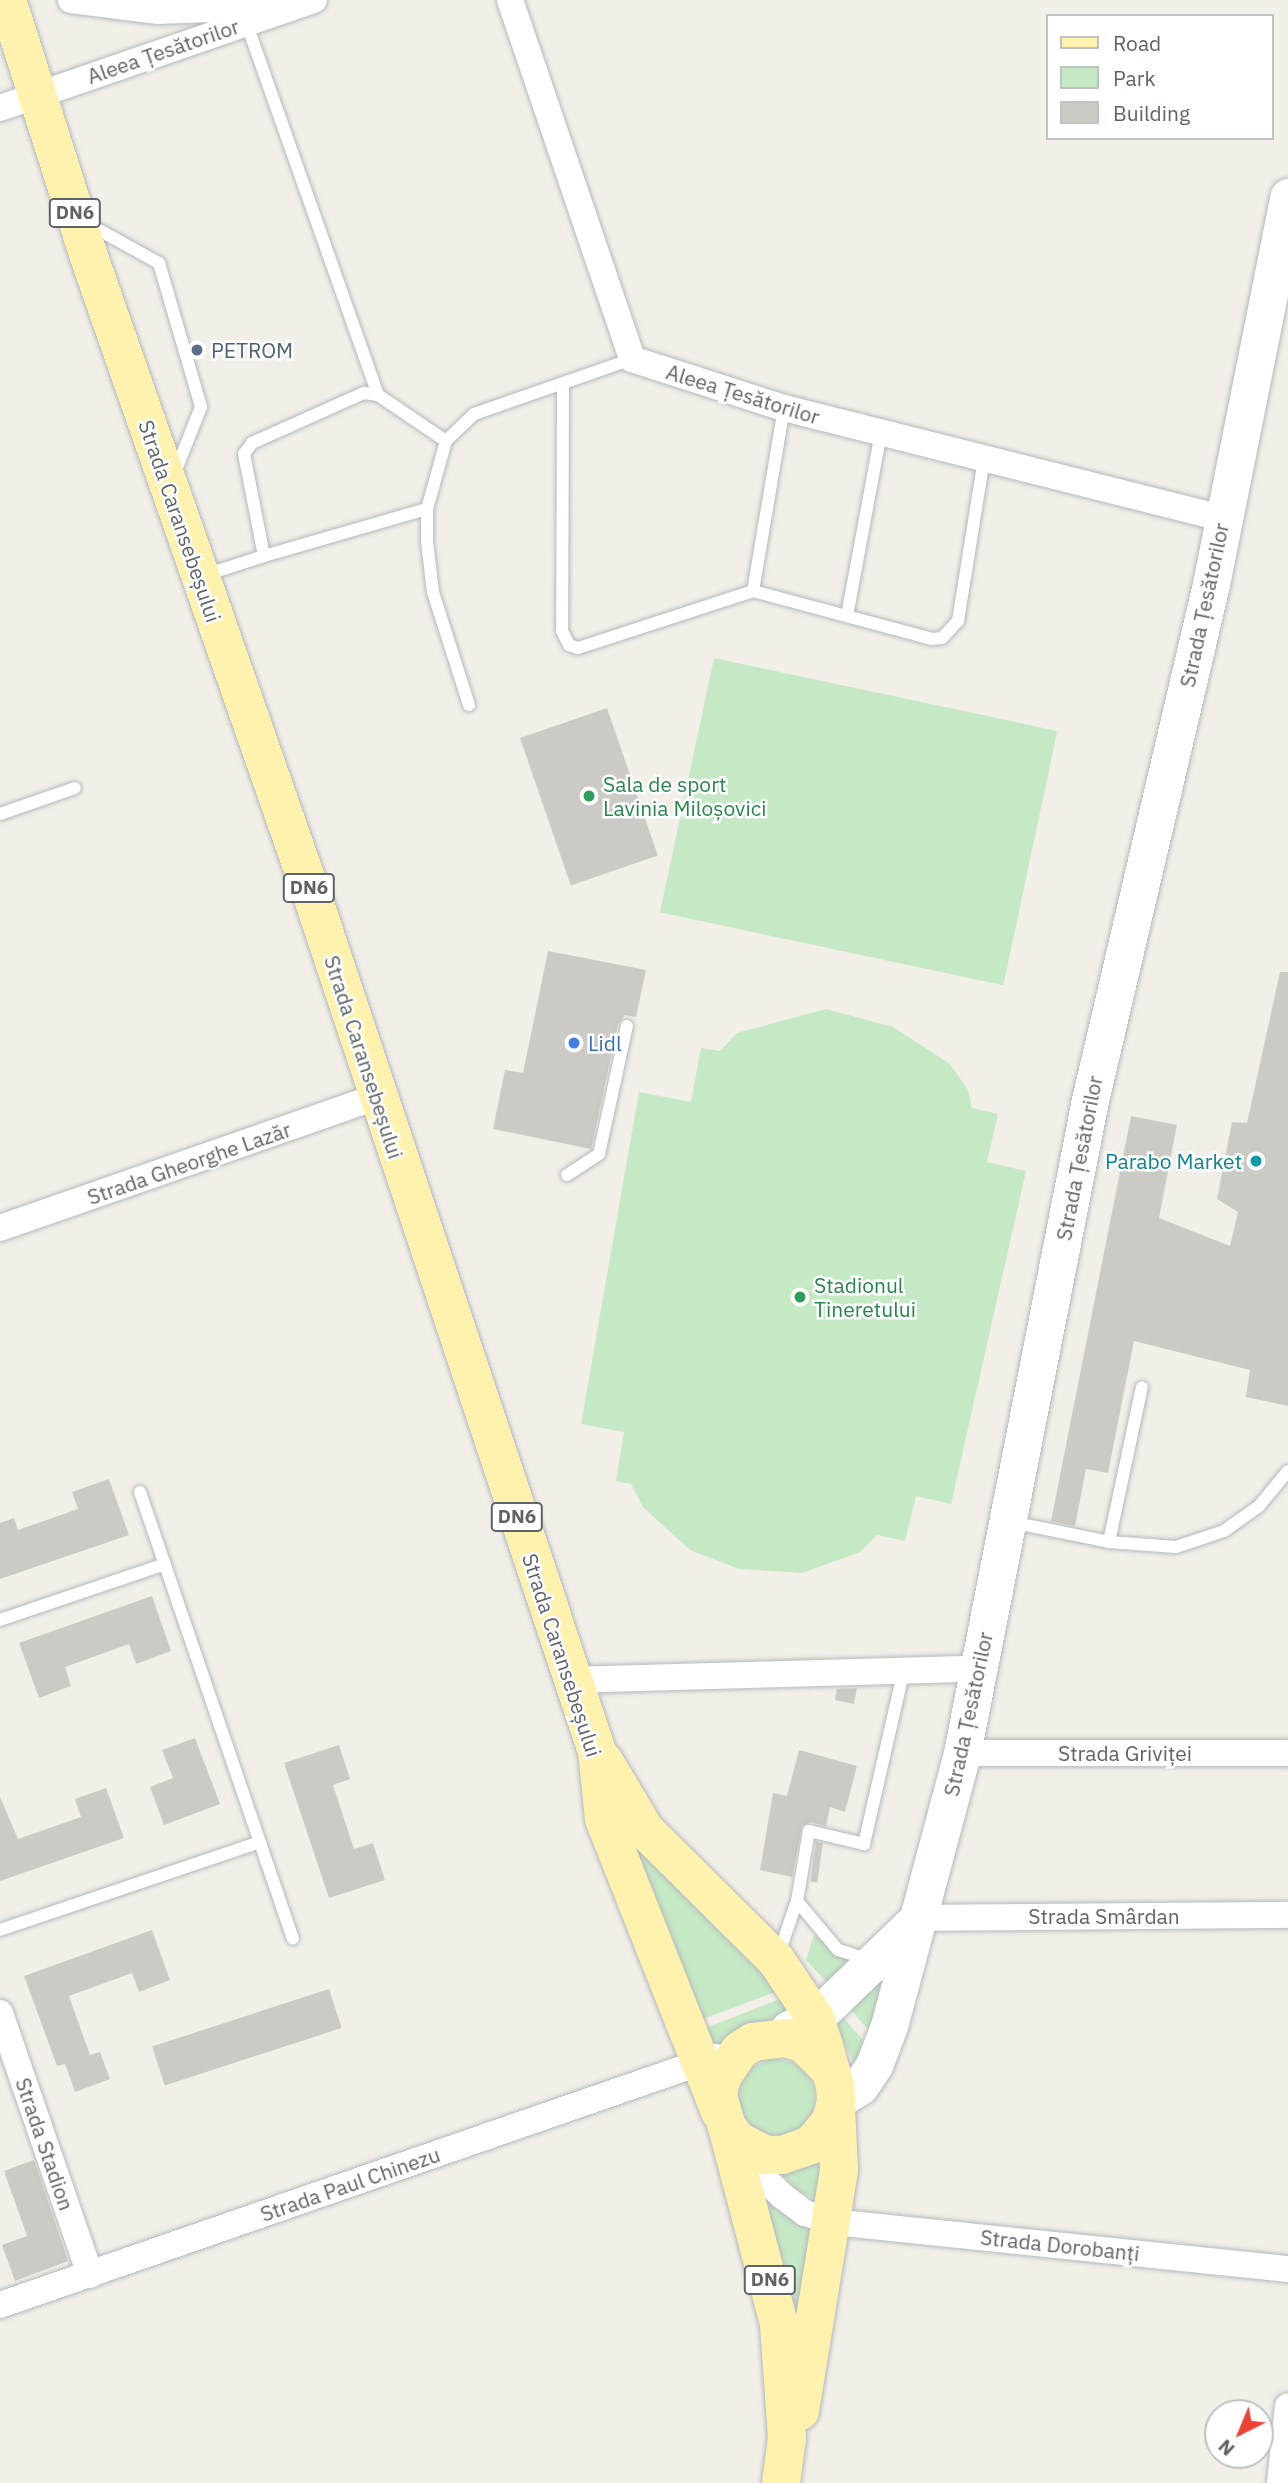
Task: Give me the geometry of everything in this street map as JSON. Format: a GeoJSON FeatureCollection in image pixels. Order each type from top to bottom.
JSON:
{"type":"FeatureCollection","features":[{"type":"Feature","properties":{"kind":"main road","name":"Strada Caransebeșului"},"geometry":{"type":"LineString","coordinates":[[7,0],[76,217],[597,1751],[604,1819],[728,2127],[775,2299],[787,2438]]}},
{"type":"Feature","properties":{"kind":"main road","name":"Strada Țesătorilor"},"geometry":{"type":"LineString","coordinates":[[834,2093],[860,2086],[874,2065],[920,1917],[962,1753],[1090,1100],[1223,518],[1288,197]]}},
{"type":"Feature","properties":{"kind":"main road","name":"DN6"},"geometry":{"type":"LineString","coordinates":[[597,1751],[619,1780],[645,1830],[776,1960],[815,2018],[834,2093],[839,2170],[832,2222],[802,2407],[787,2438],[781,2483]]}},
{"type":"Feature","properties":{"kind":"main road"},"geometry":{"type":"LineString","coordinates":[[760,2040],[804,2044],[834,2093],[823,2134],[797,2152],[766,2155],[728,2127],[718,2095],[728,2064],[760,2040],[815,2018],[920,1917]]}},
{"type":"Feature","properties":{"kind":"street","name":"Aleea Țesătorilor"},"geometry":{"type":"LineString","coordinates":[[71,0],[158,11],[314,0]]}},
{"type":"Feature","properties":{"kind":"street"},"geometry":{"type":"LineString","coordinates":[[510,0],[632,359]]}},
{"type":"Feature","properties":{"kind":"street","name":"Aleea Țesătorilor"},"geometry":{"type":"LineString","coordinates":[[0,108],[246,22],[288,3]]}},
{"type":"Feature","properties":{"kind":"street","name":"Aleea Țesătorilor"},"geometry":{"type":"LineString","coordinates":[[632,359],[784,408],[1223,518]]}},
{"type":"Feature","properties":{"kind":"street","name":"Strada Gheorghe Lazăr"},"geometry":{"type":"LineString","coordinates":[[0,1228],[377,1097]]}},
{"type":"Feature","properties":{"kind":"street"},"geometry":{"type":"LineString","coordinates":[[572,1680],[978,1669]]}},
{"type":"Feature","properties":{"kind":"street","name":"Strada Griviței"},"geometry":{"type":"LineString","coordinates":[[962,1753],[1288,1753]]}},
{"type":"Feature","properties":{"kind":"street","name":"Strada Smârdan"},"geometry":{"type":"LineString","coordinates":[[920,1917],[1288,1915]]}},
{"type":"Feature","properties":{"kind":"street","name":"Strada Stadion"},"geometry":{"type":"LineString","coordinates":[[0,2013],[90,2275]]}},
{"type":"Feature","properties":{"kind":"street","name":"Strada Paul Chinezu"},"geometry":{"type":"LineString","coordinates":[[0,2305],[760,2040]]}},
{"type":"Feature","properties":{"kind":"street","name":"Strada Dorobanți"},"geometry":{"type":"LineString","coordinates":[[728,2127],[757,2171],[781,2195],[805,2213],[832,2222],[1288,2269]]}},
{"type":"Feature","properties":{"kind":"street"},"geometry":{"type":"LineString","coordinates":[[1280,2483],[1288,2406]]}},
{"type":"Feature","properties":{"kind":"lane"},"geometry":{"type":"LineString","coordinates":[[246,22],[378,395]]}},
{"type":"Feature","properties":{"kind":"lane"},"geometry":{"type":"LineString","coordinates":[[76,217],[159,263],[201,407],[168,488]]}},
{"type":"Feature","properties":{"kind":"lane"},"geometry":{"type":"LineString","coordinates":[[469,705],[433,592],[427,509],[446,441],[474,414],[632,359]]}},
{"type":"Feature","properties":{"kind":"lane"},"geometry":{"type":"LineString","coordinates":[[563,384],[564,639],[578,648],[753,591],[932,639],[951,632],[958,621],[984,458]]}},
{"type":"Feature","properties":{"kind":"lane"},"geometry":{"type":"LineString","coordinates":[[264,556],[244,454],[253,443],[364,393],[378,395],[446,441]]}},
{"type":"Feature","properties":{"kind":"lane"},"geometry":{"type":"LineString","coordinates":[[753,591],[784,408]]}},
{"type":"Feature","properties":{"kind":"lane"},"geometry":{"type":"LineString","coordinates":[[847,616],[881,433]]}},
{"type":"Feature","properties":{"kind":"lane"},"geometry":{"type":"LineString","coordinates":[[200,578],[264,556],[427,509]]}},
{"type":"Feature","properties":{"kind":"lane"},"geometry":{"type":"LineString","coordinates":[[0,814],[75,788]]}},
{"type":"Feature","properties":{"kind":"lane"},"geometry":{"type":"LineString","coordinates":[[568,1175],[599,1154],[627,1026]]}},
{"type":"Feature","properties":{"kind":"lane"},"geometry":{"type":"LineString","coordinates":[[1109,1542],[1142,1387]]}},
{"type":"Feature","properties":{"kind":"lane"},"geometry":{"type":"LineString","coordinates":[[1007,1521],[1109,1542],[1175,1547],[1199,1543],[1259,1506],[1288,1471]]}},
{"type":"Feature","properties":{"kind":"lane"},"geometry":{"type":"LineString","coordinates":[[140,1492],[293,1939]]}},
{"type":"Feature","properties":{"kind":"lane"},"geometry":{"type":"LineString","coordinates":[[0,1620],[165,1564]]}},
{"type":"Feature","properties":{"kind":"lane"},"geometry":{"type":"LineString","coordinates":[[776,1960],[797,1901],[809,1831],[864,1844],[904,1670]]}},
{"type":"Feature","properties":{"kind":"lane"},"geometry":{"type":"LineString","coordinates":[[0,1930],[260,1842]]}},
{"type":"Feature","properties":{"kind":"lane"},"geometry":{"type":"LineString","coordinates":[[797,1901],[838,1950],[861,1960],[883,1953]]}},
{"type":"Feature","properties":{"kind":"green space"},"geometry":{"type":"Polygon","coordinates":[[[714,658],[1057,731],[1003,985],[660,912],[714,658]]]}},
{"type":"Feature","properties":{"kind":"green space","name":"Stadionul Tineretului"},"geometry":{"type":"Polygon","coordinates":[[[826,1009],[893,1027],[950,1064],[968,1090],[972,1108],[998,1114],[987,1162],[1026,1171],[951,1504],[916,1496],[905,1541],[877,1535],[860,1552],[802,1573],[739,1569],[690,1550],[643,1507],[631,1484],[616,1481],[624,1432],[581,1424],[639,1092],[691,1102],[701,1048],[720,1051],[737,1033],[826,1009]]]}},
{"type":"Feature","properties":{"kind":"green space"},"geometry":{"type":"Polygon","coordinates":[[[626,1827],[781,1990],[695,2022],[626,1827]]]}},
{"type":"Feature","properties":{"kind":"green space"},"geometry":{"type":"Polygon","coordinates":[[[814,1935],[853,1962],[829,1985],[806,1960],[814,1935]]]}},
{"type":"Feature","properties":{"kind":"green space"},"geometry":{"type":"Polygon","coordinates":[[[900,1945],[872,2034],[843,2001],[900,1945]]]}},
{"type":"Feature","properties":{"kind":"green space"},"geometry":{"type":"Polygon","coordinates":[[[788,1996],[794,2007],[775,2023],[709,2049],[698,2031],[788,1996]]]}},
{"type":"Feature","properties":{"kind":"green space"},"geometry":{"type":"Polygon","coordinates":[[[836,2009],[867,2045],[857,2069],[835,2025],[836,2009]]]}},
{"type":"Feature","properties":{"kind":"green space"},"geometry":{"type":"Polygon","coordinates":[[[770,2059],[784,2059],[798,2065],[809,2076],[815,2097],[812,2112],[804,2124],[784,2135],[770,2135],[756,2129],[745,2118],[739,2104],[739,2090],[745,2076],[756,2065],[770,2059]]]}},
{"type":"Feature","properties":{"kind":"green space"},"geometry":{"type":"Polygon","coordinates":[[[823,2146],[819,2201],[799,2191],[777,2170],[823,2146]]]}},
{"type":"Feature","properties":{"kind":"green space"},"geometry":{"type":"Polygon","coordinates":[[[764,2189],[814,2227],[802,2320],[791,2321],[764,2189]]]}},
{"type":"Feature","properties":{"kind":"building","name":"Sala de sport Lavinia Miloșovici"},"geometry":{"type":"Polygon","coordinates":[[[607,708],[658,856],[571,885],[520,738],[607,708]]]}},
{"type":"Feature","properties":{"kind":"building","name":"Lidl"},"geometry":{"type":"Polygon","coordinates":[[[548,951],[646,970],[636,1017],[625,1015],[618,1024],[591,1149],[493,1129],[505,1070],[523,1073],[548,951]]]}},
{"type":"Feature","properties":{"kind":"building"},"geometry":{"type":"Polygon","coordinates":[[[1280,972],[1288,972],[1288,1406],[1246,1397],[1250,1370],[1134,1341],[1108,1473],[1086,1469],[1075,1526],[1051,1521],[1131,1116],[1177,1125],[1159,1218],[1230,1246],[1238,1212],[1217,1199],[1232,1122],[1247,1123],[1280,972]]]}},
{"type":"Feature","properties":{"kind":"building"},"geometry":{"type":"Polygon","coordinates":[[[109,1479],[129,1535],[0,1579],[0,1523],[14,1518],[18,1530],[78,1509],[72,1492],[109,1479]]]}},
{"type":"Feature","properties":{"kind":"building"},"geometry":{"type":"Polygon","coordinates":[[[152,1596],[171,1651],[136,1664],[129,1644],[65,1667],[71,1686],[39,1698],[19,1643],[152,1596]]]}},
{"type":"Feature","properties":{"kind":"building"},"geometry":{"type":"Polygon","coordinates":[[[857,1688],[854,1704],[835,1700],[837,1689],[857,1688]]]}},
{"type":"Feature","properties":{"kind":"building"},"geometry":{"type":"Polygon","coordinates":[[[195,1738],[220,1804],[164,1825],[150,1787],[173,1778],[162,1750],[195,1738]]]}},
{"type":"Feature","properties":{"kind":"building"},"geometry":{"type":"Polygon","coordinates":[[[339,1745],[350,1779],[333,1785],[354,1849],[373,1843],[385,1880],[329,1898],[284,1763],[339,1745]]]}},
{"type":"Feature","properties":{"kind":"building"},"geometry":{"type":"Polygon","coordinates":[[[799,1750],[857,1766],[845,1812],[830,1807],[826,1826],[810,1822],[802,1826],[792,1877],[760,1870],[773,1793],[787,1796],[799,1750]]]}},
{"type":"Feature","properties":{"kind":"building"},"geometry":{"type":"Polygon","coordinates":[[[106,1788],[124,1838],[0,1881],[0,1797],[18,1839],[81,1817],[75,1799],[106,1788]]]}},
{"type":"Feature","properties":{"kind":"building"},"geometry":{"type":"Polygon","coordinates":[[[816,1842],[823,1843],[817,1883],[810,1882],[816,1842]]]}},
{"type":"Feature","properties":{"kind":"building"},"geometry":{"type":"Polygon","coordinates":[[[152,1930],[170,1980],[139,1992],[132,1973],[69,1996],[90,2055],[100,2052],[110,2079],[75,2092],[65,2064],[57,2066],[24,1976],[152,1930]]]}},
{"type":"Feature","properties":{"kind":"building"},"geometry":{"type":"Polygon","coordinates":[[[329,1989],[342,2028],[165,2085],[152,2046],[329,1989]]]}},
{"type":"Feature","properties":{"kind":"building"},"geometry":{"type":"Polygon","coordinates":[[[34,2160],[68,2261],[15,2281],[2,2245],[27,2236],[4,2171],[34,2160]]]}},
{"type":"Feature","properties":{"kind":"place","name":"PETROM"},"geometry":{"type":"Point","coordinates":[197,350]}},
{"type":"Feature","properties":{"kind":"place","name":"Sala de sport Lavinia Miloșovici"},"geometry":{"type":"Point","coordinates":[589,796]}},
{"type":"Feature","properties":{"kind":"place","name":"Lidl"},"geometry":{"type":"Point","coordinates":[574,1043]}},
{"type":"Feature","properties":{"kind":"place","name":"Parabo Market"},"geometry":{"type":"Point","coordinates":[1256,1161]}},
{"type":"Feature","properties":{"kind":"place","name":"Stadionul Tineretului"},"geometry":{"type":"Point","coordinates":[800,1297]}}]}
